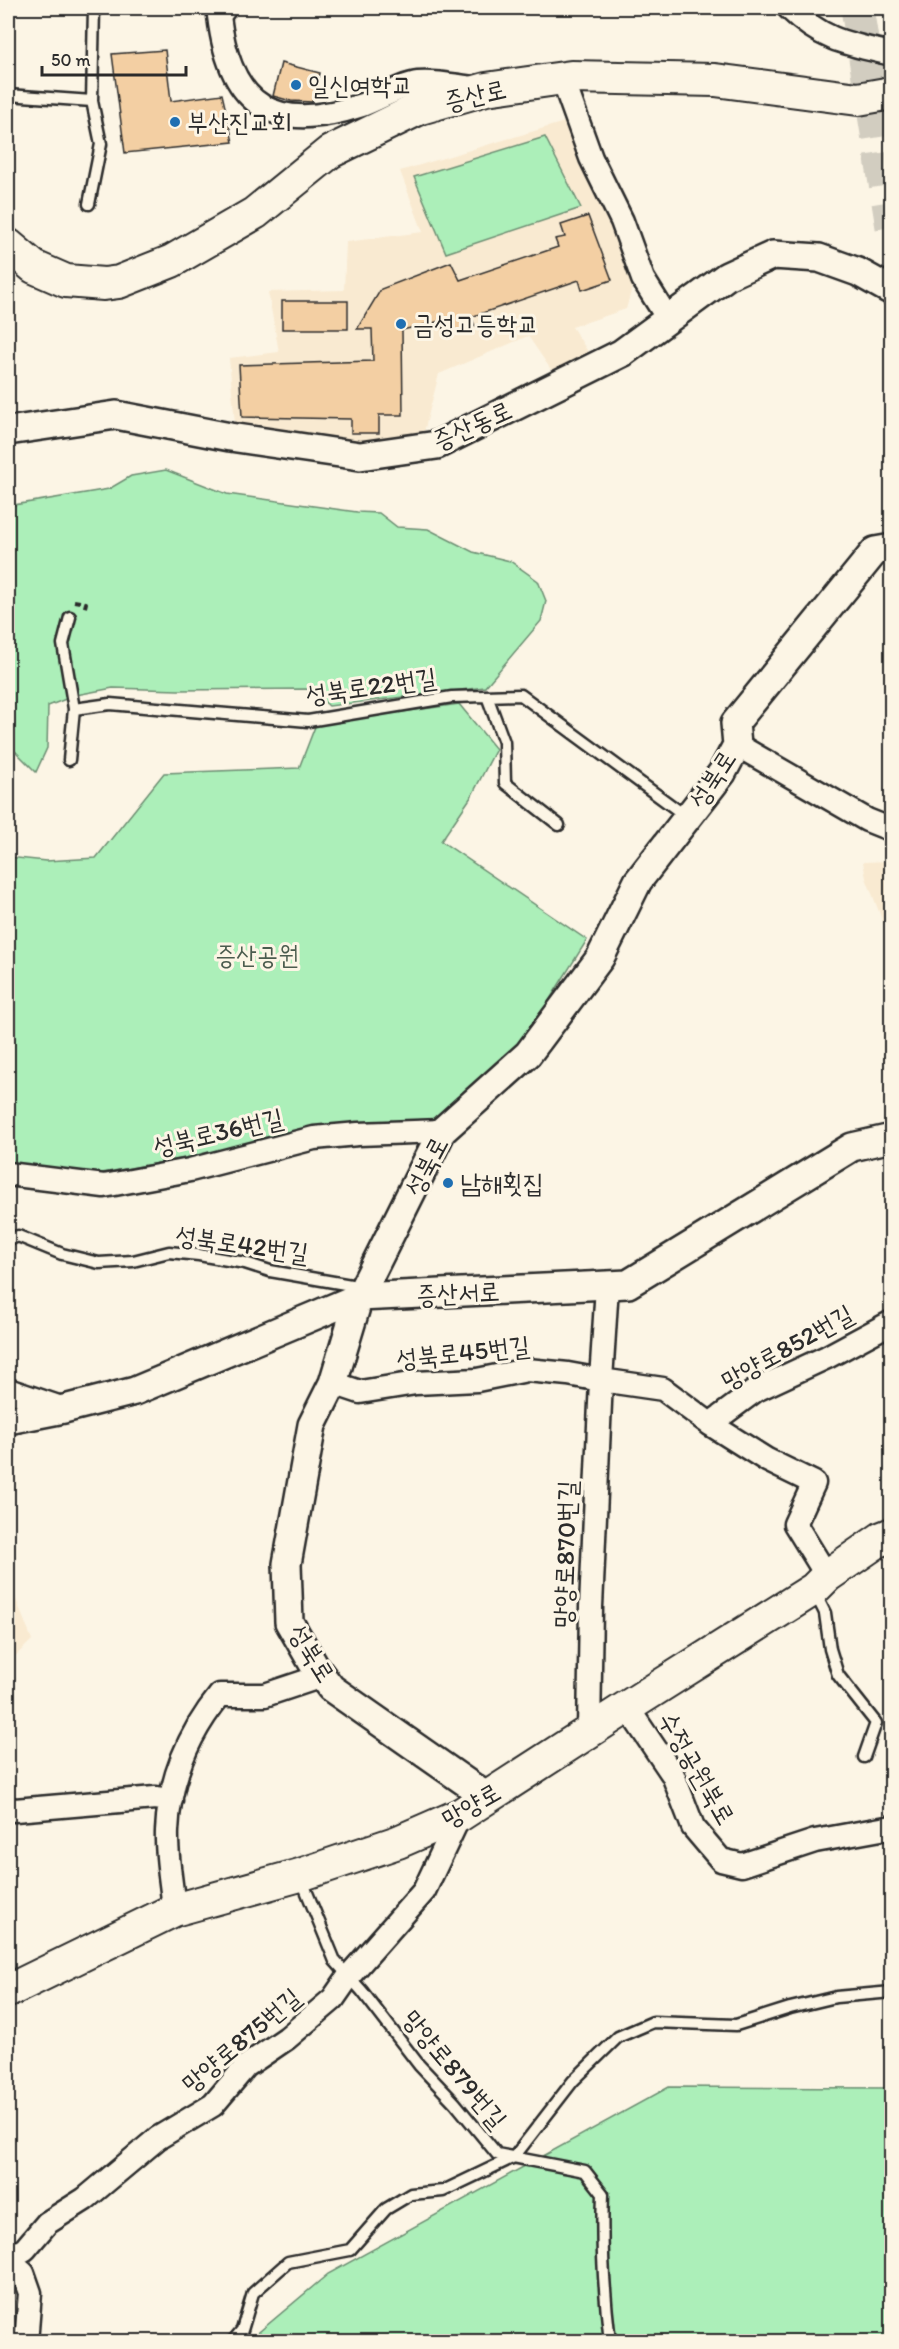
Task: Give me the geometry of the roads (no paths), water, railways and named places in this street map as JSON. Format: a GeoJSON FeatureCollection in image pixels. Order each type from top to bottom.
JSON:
{"type":"FeatureCollection","features":[{"type":"Feature","properties":{"kind":"main road","name":"증산로"},"geometry":{"type":"LineString","coordinates":[[8,245],[34,267],[66,281],[104,284],[119,282],[172,261],[255,213],[330,152],[420,108],[486,89],[571,77],[715,80],[858,99],[891,93]]}},
{"type":"Feature","properties":{"kind":"main road","name":"망양로"},"geometry":{"type":"LineString","coordinates":[[8,1991],[174,1910],[300,1875],[398,1842],[460,1815],[820,1583],[891,1534]]}},
{"type":"Feature","properties":{"kind":"street"},"geometry":{"type":"LineString","coordinates":[[225,8],[219,15],[225,52],[238,79],[256,103],[273,113],[302,117],[328,114],[362,105],[417,83],[486,89]]}},
{"type":"Feature","properties":{"kind":"street"},"geometry":{"type":"LineString","coordinates":[[789,8],[804,22],[835,41],[891,54]]}},
{"type":"Feature","properties":{"kind":"street"},"geometry":{"type":"LineString","coordinates":[[571,77],[568,94],[591,158],[622,221],[643,279],[668,319]]}},
{"type":"Feature","properties":{"kind":"street","name":"증산동로"},"geometry":{"type":"LineString","coordinates":[[8,430],[116,415],[262,442],[360,456],[437,445],[622,353],[727,276],[773,255],[819,258],[858,272],[891,291]]}},
{"type":"Feature","properties":{"kind":"street","name":"성북로"},"geometry":{"type":"LineString","coordinates":[[487,1797],[331,1688],[289,1622],[287,1564],[312,1425],[333,1383],[360,1297],[442,1131],[528,1054],[600,958],[638,881],[722,773],[737,745],[735,723],[875,551],[891,548]]}},
{"type":"Feature","properties":{"kind":"street"},"geometry":{"type":"LineString","coordinates":[[737,745],[867,820],[891,830]]}},
{"type":"Feature","properties":{"kind":"street","name":"성북로36번길"},"geometry":{"type":"LineString","coordinates":[[8,1174],[104,1186],[190,1170],[314,1138],[442,1131]]}},
{"type":"Feature","properties":{"kind":"street","name":"증산서로"},"geometry":{"type":"LineString","coordinates":[[8,1420],[135,1391],[360,1297],[628,1284],[852,1147],[891,1138]]}},
{"type":"Feature","properties":{"kind":"street"},"geometry":{"type":"LineString","coordinates":[[601,1380],[607,1286]]}},
{"type":"Feature","properties":{"kind":"street","name":"망양로852번길"},"geometry":{"type":"LineString","coordinates":[[601,1380],[663,1389],[710,1424],[756,1390],[827,1357],[891,1322]]}},
{"type":"Feature","properties":{"kind":"street","name":"성북로45번길"},"geometry":{"type":"LineString","coordinates":[[333,1383],[360,1392],[416,1383],[477,1380],[527,1370],[601,1380]]}},
{"type":"Feature","properties":{"kind":"street","name":"망양로870번길"},"geometry":{"type":"LineString","coordinates":[[589,1731],[591,1607],[601,1380]]}},
{"type":"Feature","properties":{"kind":"street"},"geometry":{"type":"LineString","coordinates":[[8,1390],[64,1409]]}},
{"type":"Feature","properties":{"kind":"street"},"geometry":{"type":"LineString","coordinates":[[710,1424],[767,1460],[814,1483],[795,1524],[820,1583]]}},
{"type":"Feature","properties":{"kind":"street"},"geometry":{"type":"LineString","coordinates":[[174,1910],[167,1833],[171,1800],[176,1774],[190,1740],[206,1713],[220,1695],[265,1695],[322,1676]]}},
{"type":"Feature","properties":{"kind":"street","name":"수정공원북로"},"geometry":{"type":"LineString","coordinates":[[627,1707],[673,1775],[693,1827],[721,1860],[742,1865],[814,1841],[891,1827]]}},
{"type":"Feature","properties":{"kind":"street"},"geometry":{"type":"LineString","coordinates":[[8,1808],[27,1809],[155,1797],[171,1800]]}},
{"type":"Feature","properties":{"kind":"street","name":"망양로875번길"},"geometry":{"type":"LineString","coordinates":[[8,2260],[25,2249],[47,2223],[85,2199],[158,2138],[213,2105],[246,2066],[287,2038],[333,1999],[349,1976],[424,1891],[460,1815]]}},
{"type":"Feature","properties":{"kind":"street"},"geometry":{"type":"LineString","coordinates":[[8,2260],[23,2273],[30,2293],[26,2342]]}},
{"type":"Feature","properties":{"kind":"lane"},"geometry":{"type":"LineString","coordinates":[[89,204],[101,144],[92,101],[94,8]]}},
{"type":"Feature","properties":{"kind":"lane"},"geometry":{"type":"LineString","coordinates":[[8,95],[92,101]]}},
{"type":"Feature","properties":{"kind":"lane"},"geometry":{"type":"LineString","coordinates":[[69,760],[74,709],[63,644],[70,617]]}},
{"type":"Feature","properties":{"kind":"lane","name":"성북로22번길"},"geometry":{"type":"LineString","coordinates":[[74,709],[110,704],[308,721],[452,697],[521,694],[688,817]]}},
{"type":"Feature","properties":{"kind":"lane"},"geometry":{"type":"LineString","coordinates":[[487,696],[504,742],[505,783],[559,825]]}},
{"type":"Feature","properties":{"kind":"lane","name":"성북로42번길"},"geometry":{"type":"LineString","coordinates":[[8,1240],[18,1236],[62,1254],[99,1263],[132,1261],[169,1252],[199,1255],[245,1263],[270,1271],[351,1285],[360,1297]]}},
{"type":"Feature","properties":{"kind":"lane"},"geometry":{"type":"LineString","coordinates":[[820,1583],[838,1675],[876,1723],[864,1757]]}},
{"type":"Feature","properties":{"kind":"lane","name":"망양로879번길"},"geometry":{"type":"LineString","coordinates":[[300,1875],[335,1961],[419,2065],[455,2103],[482,2139],[497,2154],[585,2171],[603,2194],[601,2237],[610,2342]]}},
{"type":"Feature","properties":{"kind":"lane"},"geometry":{"type":"LineString","coordinates":[[232,2342],[242,2330],[252,2293],[288,2262],[350,2250],[386,2209],[411,2194],[443,2191],[514,2157],[573,2081],[618,2037],[653,2022],[736,2025],[789,2008],[836,1997],[891,1992]]}},
{"type":"Feature","properties":{"kind":"tunnel"},"geometry":{"type":"LineString","coordinates":[[857,8],[892,227]]}},
{"type":"Feature","properties":{"kind":"place","name":"일신여학교"},"geometry":{"type":"Point","coordinates":[296,85]}},
{"type":"Feature","properties":{"kind":"place","name":"부산진교회"},"geometry":{"type":"Point","coordinates":[175,122]}},
{"type":"Feature","properties":{"kind":"place","name":"금성고등학교"},"geometry":{"type":"Point","coordinates":[401,324]}},
{"type":"Feature","properties":{"kind":"place","name":"남해횟집"},"geometry":{"type":"Point","coordinates":[448,1183]}},
{"type":"Feature","properties":{"kind":"park label","name":"증산공원"},"geometry":{"type":"Point","coordinates":[257,955]}}]}
